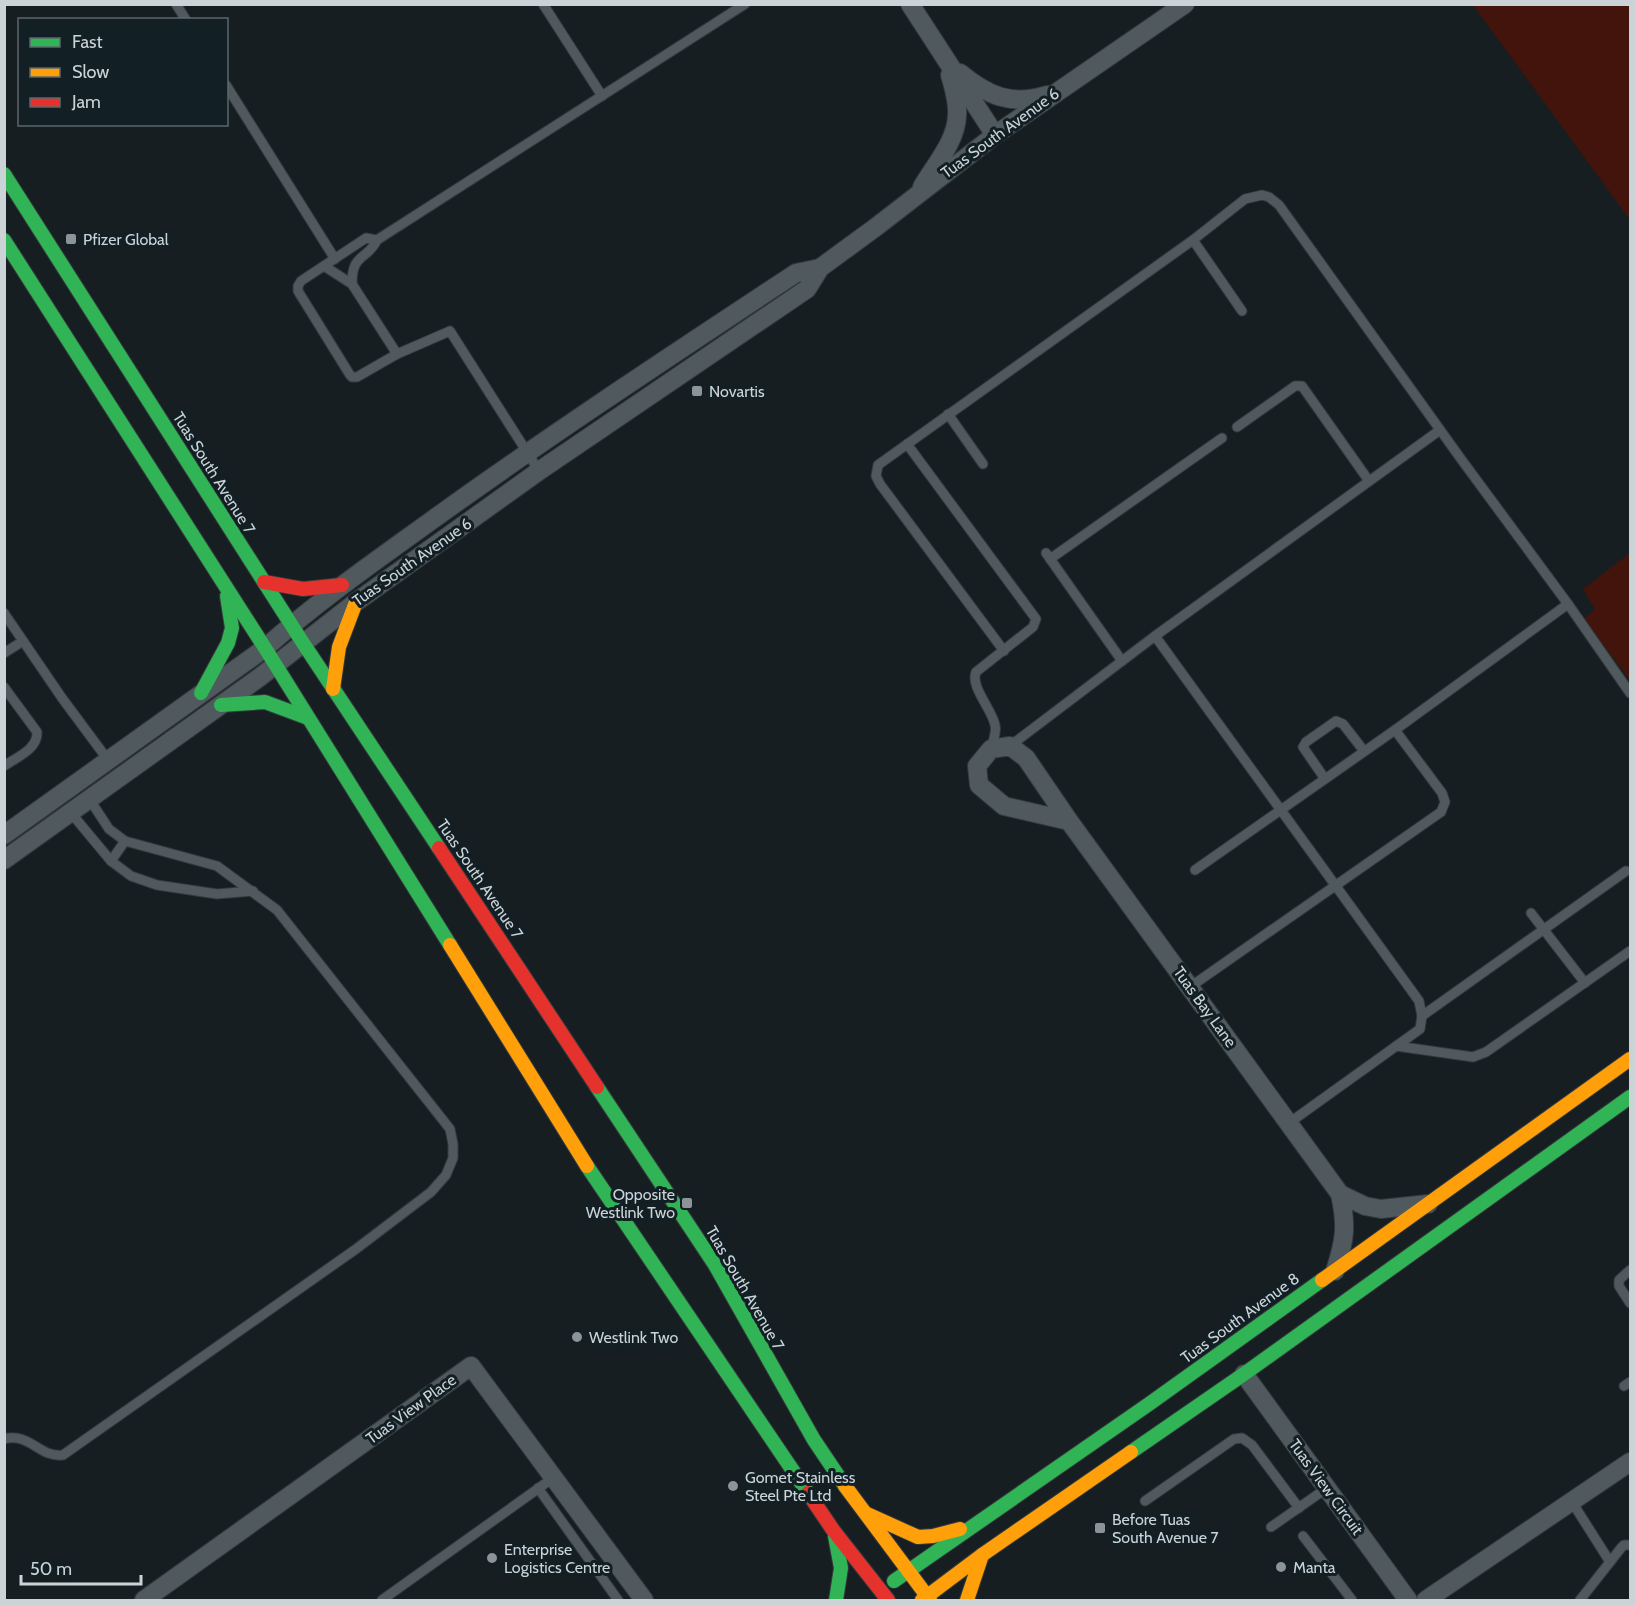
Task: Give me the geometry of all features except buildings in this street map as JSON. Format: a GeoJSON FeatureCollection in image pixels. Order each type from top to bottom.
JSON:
{"type":"FeatureCollection","features":[{"type":"Feature","properties":{"kind":"street"},"geometry":{"type":"LineString","coordinates":[[910,4],[995,135]]}},
{"type":"Feature","properties":{"kind":"street","name":"Tuas South Avenue 6"},"geometry":{"type":"LineString","coordinates":[[4,860],[221,705],[356,602],[539,471],[807,289],[820,268],[995,135],[1185,4]]}},
{"type":"Feature","properties":{"kind":"street"},"geometry":{"type":"LineString","coordinates":[[947,62],[977,87],[994,96],[1030,100],[1056,93]]}},
{"type":"Feature","properties":{"kind":"street"},"geometry":{"type":"LineString","coordinates":[[918,194],[949,142],[956,124],[954,88],[947,62]]}},
{"type":"Feature","properties":{"kind":"street","name":"Tuas South Avenue 7"},"geometry":{"type":"LineString","coordinates":[[4,174],[303,643],[715,1265],[809,1431],[862,1511],[908,1571],[926,1599]]}},
{"type":"Feature","properties":{"kind":"street"},"geometry":{"type":"LineString","coordinates":[[4,240],[276,665],[596,1180],[833,1530],[885,1596]]}},
{"type":"Feature","properties":{"kind":"street","name":"Tuas South Avenue 6"},"geometry":{"type":"LineString","coordinates":[[4,835],[265,648],[291,624],[342,585],[526,453],[796,273],[820,268]]}},
{"type":"Feature","properties":{"kind":"street"},"geometry":{"type":"LineString","coordinates":[[264,582],[291,588],[316,590],[342,585]]}},
{"type":"Feature","properties":{"kind":"street"},"geometry":{"type":"LineString","coordinates":[[201,693],[228,643],[232,628],[226,589]]}},
{"type":"Feature","properties":{"kind":"street"},"geometry":{"type":"LineString","coordinates":[[333,689],[339,646],[356,602]]}},
{"type":"Feature","properties":{"kind":"street"},"geometry":{"type":"LineString","coordinates":[[221,705],[265,702],[308,718]]}},
{"type":"Feature","properties":{"kind":"street"},"geometry":{"type":"LineString","coordinates":[[1010,746],[991,749],[977,766],[979,786],[1004,806],[1069,821]]}},
{"type":"Feature","properties":{"kind":"street","name":"Tuas Bay Lane"},"geometry":{"type":"LineString","coordinates":[[1010,746],[1026,758],[1069,821],[1340,1194],[1344,1211],[1344,1241],[1335,1271]]}},
{"type":"Feature","properties":{"kind":"street","name":"Tuas South Avenue 8"},"geometry":{"type":"LineString","coordinates":[[867,1600],[885,1596],[908,1571],[1335,1271],[1630,1059]]}},
{"type":"Feature","properties":{"kind":"street"},"geometry":{"type":"LineString","coordinates":[[926,1599],[982,1555],[1244,1374],[1630,1097]]}},
{"type":"Feature","properties":{"kind":"street","name":"Tuas Bay Lane"},"geometry":{"type":"LineString","coordinates":[[1340,1194],[1365,1206],[1381,1209],[1430,1203]]}},
{"type":"Feature","properties":{"kind":"street","name":"Tuas View Place"},"geometry":{"type":"LineString","coordinates":[[144,1600],[471,1366],[545,1483],[644,1600]]}},
{"type":"Feature","properties":{"kind":"street","name":"Tuas View Circuit"},"geometry":{"type":"LineString","coordinates":[[1244,1374],[1327,1488],[1403,1599]]}},
{"type":"Feature","properties":{"kind":"street"},"geometry":{"type":"LineString","coordinates":[[1426,1600],[1630,1462]]}},
{"type":"Feature","properties":{"kind":"street"},"geometry":{"type":"LineString","coordinates":[[862,1511],[918,1537],[933,1536],[977,1524]]}},
{"type":"Feature","properties":{"kind":"street"},"geometry":{"type":"LineString","coordinates":[[833,1530],[843,1565],[837,1600]]}},
{"type":"Feature","properties":{"kind":"street"},"geometry":{"type":"LineString","coordinates":[[967,1600],[982,1555]]}},
{"type":"Feature","properties":{"kind":"lane"},"geometry":{"type":"LineString","coordinates":[[176,4],[185,18]]}},
{"type":"Feature","properties":{"kind":"lane"},"geometry":{"type":"LineString","coordinates":[[543,4],[602,96]]}},
{"type":"Feature","properties":{"kind":"lane"},"geometry":{"type":"LineString","coordinates":[[352,284],[352,271],[357,261],[373,249],[377,240],[745,4]]}},
{"type":"Feature","properties":{"kind":"lane"},"geometry":{"type":"LineString","coordinates":[[228,88],[335,259]]}},
{"type":"Feature","properties":{"kind":"lane"},"geometry":{"type":"LineString","coordinates":[[1004,651],[876,476],[878,465],[1192,240],[1245,199],[1253,196],[1269,197],[1279,205],[1630,693]]}},
{"type":"Feature","properties":{"kind":"lane"},"geometry":{"type":"LineString","coordinates":[[377,240],[366,238],[301,281],[298,286],[298,291],[350,375],[357,377],[397,354],[450,331],[539,471]]}},
{"type":"Feature","properties":{"kind":"lane"},"geometry":{"type":"LineString","coordinates":[[1192,240],[1242,311]]}},
{"type":"Feature","properties":{"kind":"lane"},"geometry":{"type":"LineString","coordinates":[[324,266],[352,284],[397,354]]}},
{"type":"Feature","properties":{"kind":"lane"},"geometry":{"type":"LineString","coordinates":[[1237,427],[1295,386],[1302,386],[1369,481]]}},
{"type":"Feature","properties":{"kind":"lane"},"geometry":{"type":"LineString","coordinates":[[948,414],[983,464]]}},
{"type":"Feature","properties":{"kind":"lane"},"geometry":{"type":"LineString","coordinates":[[1010,746],[1155,636],[1440,430]]}},
{"type":"Feature","properties":{"kind":"lane"},"geometry":{"type":"LineString","coordinates":[[1122,661],[1048,556],[1222,438]]}},
{"type":"Feature","properties":{"kind":"lane"},"geometry":{"type":"LineString","coordinates":[[907,444],[1036,619],[1033,627],[974,676],[996,728],[991,749]]}},
{"type":"Feature","properties":{"kind":"lane"},"geometry":{"type":"LineString","coordinates":[[1195,870],[1395,730],[1568,604]]}},
{"type":"Feature","properties":{"kind":"lane"},"geometry":{"type":"LineString","coordinates":[[4,613],[108,760]]}},
{"type":"Feature","properties":{"kind":"lane"},"geometry":{"type":"LineString","coordinates":[[1155,636],[1419,1001],[1422,1016],[1420,1029],[1289,1123]]}},
{"type":"Feature","properties":{"kind":"lane"},"geometry":{"type":"LineString","coordinates":[[4,653],[23,641]]}},
{"type":"Feature","properties":{"kind":"lane"},"geometry":{"type":"LineString","coordinates":[[4,687],[37,732],[37,739],[33,747],[4,766]]}},
{"type":"Feature","properties":{"kind":"lane"},"geometry":{"type":"LineString","coordinates":[[1325,779],[1303,747],[1306,742],[1336,721],[1343,724],[1364,752]]}},
{"type":"Feature","properties":{"kind":"lane"},"geometry":{"type":"LineString","coordinates":[[1190,987],[1441,812],[1445,802],[1442,793],[1395,730]]}},
{"type":"Feature","properties":{"kind":"lane"},"geometry":{"type":"LineString","coordinates":[[4,1440],[14,1437],[31,1443],[48,1454],[63,1455],[356,1250],[431,1192],[446,1175],[453,1158],[450,1129],[277,910],[217,866],[125,841],[110,829],[90,800]]}},
{"type":"Feature","properties":{"kind":"lane"},"geometry":{"type":"LineString","coordinates":[[71,813],[111,861],[131,876],[157,885],[217,894],[253,891]]}},
{"type":"Feature","properties":{"kind":"lane"},"geometry":{"type":"LineString","coordinates":[[111,861],[125,841]]}},
{"type":"Feature","properties":{"kind":"lane"},"geometry":{"type":"LineString","coordinates":[[1422,1016],[1626,871]]}},
{"type":"Feature","properties":{"kind":"lane"},"geometry":{"type":"LineString","coordinates":[[1531,913],[1585,983]]}},
{"type":"Feature","properties":{"kind":"lane"},"geometry":{"type":"LineString","coordinates":[[1396,1046],[1473,1057],[1486,1052],[1630,951]]}},
{"type":"Feature","properties":{"kind":"lane"},"geometry":{"type":"LineString","coordinates":[[1630,1270],[1619,1280],[1619,1286],[1630,1303]]}},
{"type":"Feature","properties":{"kind":"lane"},"geometry":{"type":"LineString","coordinates":[[1145,1501],[1234,1439],[1242,1438],[1252,1444],[1299,1508]]}},
{"type":"Feature","properties":{"kind":"lane"},"geometry":{"type":"LineString","coordinates":[[381,1600],[545,1483],[618,1600]]}},
{"type":"Feature","properties":{"kind":"lane"},"geometry":{"type":"LineString","coordinates":[[1271,1527],[1327,1488]]}},
{"type":"Feature","properties":{"kind":"lane"},"geometry":{"type":"LineString","coordinates":[[1572,1502],[1610,1562]]}},
{"type":"Feature","properties":{"kind":"lane"},"geometry":{"type":"LineString","coordinates":[[1303,1536],[1352,1600]]}},
{"type":"Feature","properties":{"kind":"lane"},"geometry":{"type":"LineString","coordinates":[[1580,1600],[1624,1545],[1630,1545]]}},
{"type":"Feature","properties":{"kind":"shaded area"},"geometry":{"type":"Polygon","coordinates":[[[1473,5],[1630,5],[1630,220],[1473,5]]]}},
{"type":"Feature","properties":{"kind":"shaded area"},"geometry":{"type":"Polygon","coordinates":[[[1630,553],[1630,680],[1584,619],[1595,609],[1583,589],[1630,553]]]}},
{"type":"Feature","properties":{"kind":"traffic: fast"},"geometry":{"type":"LineString","coordinates":[[4,174],[303,643],[439,848]]}},
{"type":"Feature","properties":{"kind":"traffic: fast"},"geometry":{"type":"LineString","coordinates":[[4,240],[265,648],[450,945]]}},
{"type":"Feature","properties":{"kind":"traffic: fast"},"geometry":{"type":"LineString","coordinates":[[201,693],[228,643],[232,628],[227,596]]}},
{"type":"Feature","properties":{"kind":"traffic: fast"},"geometry":{"type":"LineString","coordinates":[[221,705],[265,702],[308,718]]}},
{"type":"Feature","properties":{"kind":"traffic: fast"},"geometry":{"type":"LineString","coordinates":[[597,1087],[715,1265],[814,1440],[845,1486]]}},
{"type":"Feature","properties":{"kind":"traffic: fast"},"geometry":{"type":"LineString","coordinates":[[1131,1452],[1244,1374],[1630,1097]]}},
{"type":"Feature","properties":{"kind":"traffic: fast"},"geometry":{"type":"LineString","coordinates":[[587,1166],[808,1493]]}},
{"type":"Feature","properties":{"kind":"traffic: fast"},"geometry":{"type":"LineString","coordinates":[[894,1581],[1149,1404],[1322,1280]]}},
{"type":"Feature","properties":{"kind":"traffic: fast"},"geometry":{"type":"LineString","coordinates":[[835,1536],[841,1568],[836,1600]]}},
{"type":"Feature","properties":{"kind":"traffic: slow"},"geometry":{"type":"LineString","coordinates":[[333,689],[339,647],[356,602]]}},
{"type":"Feature","properties":{"kind":"traffic: slow"},"geometry":{"type":"LineString","coordinates":[[450,945],[587,1166]]}},
{"type":"Feature","properties":{"kind":"traffic: slow"},"geometry":{"type":"LineString","coordinates":[[1322,1280],[1630,1059]]}},
{"type":"Feature","properties":{"kind":"traffic: slow"},"geometry":{"type":"LineString","coordinates":[[922,1600],[982,1555],[1131,1452]]}},
{"type":"Feature","properties":{"kind":"traffic: slow"},"geometry":{"type":"LineString","coordinates":[[845,1486],[930,1600]]}},
{"type":"Feature","properties":{"kind":"traffic: slow"},"geometry":{"type":"LineString","coordinates":[[867,1514],[918,1537],[933,1536],[960,1529]]}},
{"type":"Feature","properties":{"kind":"traffic: slow"},"geometry":{"type":"LineString","coordinates":[[967,1600],[982,1555]]}},
{"type":"Feature","properties":{"kind":"traffic: jam"},"geometry":{"type":"LineString","coordinates":[[264,582],[303,589],[342,585]]}},
{"type":"Feature","properties":{"kind":"traffic: jam"},"geometry":{"type":"LineString","coordinates":[[439,848],[597,1087]]}},
{"type":"Feature","properties":{"kind":"traffic: jam"},"geometry":{"type":"LineString","coordinates":[[808,1493],[833,1530],[888,1600]]}},
{"type":"Feature","properties":{"kind":"place","name":"Pfizer Global"},"geometry":{"type":"Point","coordinates":[71,239]}},
{"type":"Feature","properties":{"kind":"place","name":"Novartis"},"geometry":{"type":"Point","coordinates":[697,391]}},
{"type":"Feature","properties":{"kind":"place","name":"Opposite Westlink Two"},"geometry":{"type":"Point","coordinates":[687,1203]}},
{"type":"Feature","properties":{"kind":"place","name":"Westlink Two"},"geometry":{"type":"Point","coordinates":[577,1337]}},
{"type":"Feature","properties":{"kind":"place","name":"Gomet Stainless Steel Pte Ltd"},"geometry":{"type":"Point","coordinates":[733,1486]}},
{"type":"Feature","properties":{"kind":"place","name":"Before Tuas South Avenue 7"},"geometry":{"type":"Point","coordinates":[1100,1528]}},
{"type":"Feature","properties":{"kind":"place","name":"Enterprise Logistics Centre"},"geometry":{"type":"Point","coordinates":[492,1558]}},
{"type":"Feature","properties":{"kind":"place","name":"Manta"},"geometry":{"type":"Point","coordinates":[1281,1567]}}]}
